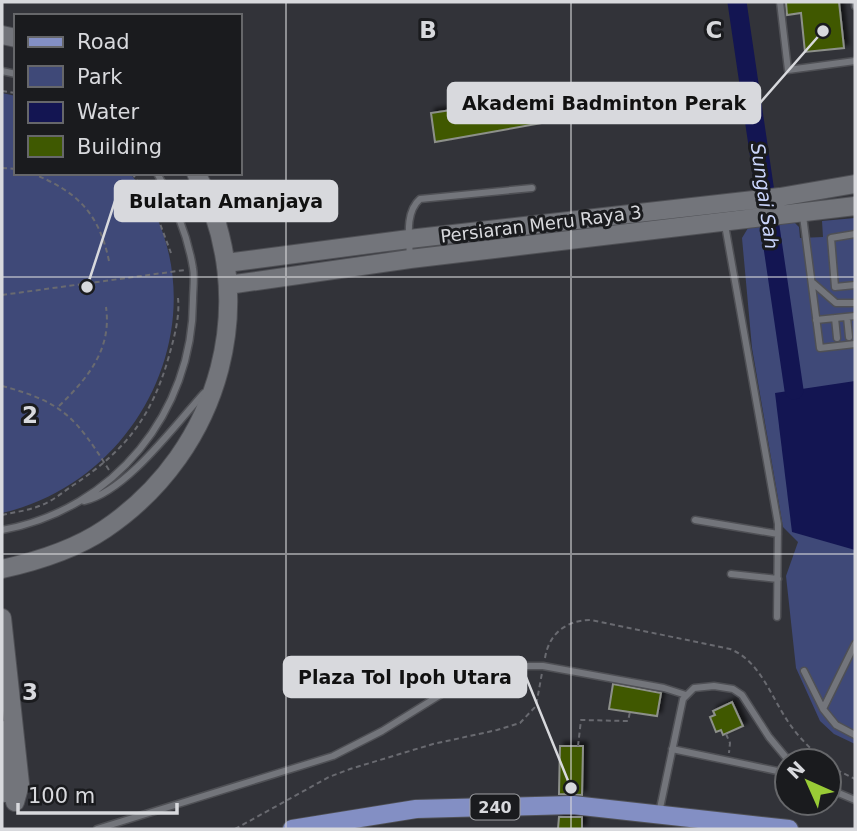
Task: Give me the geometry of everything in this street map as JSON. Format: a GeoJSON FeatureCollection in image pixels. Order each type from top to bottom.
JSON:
{"type":"FeatureCollection","features":[{"type":"Feature","properties":{"kind":"main road","name":"240"},"geometry":{"type":"LineString","coordinates":[[292,829],[416,809],[573,805],[789,829]]}},
{"type":"Feature","properties":{"kind":"street"},"geometry":{"type":"LineString","coordinates":[[2,569],[34,562],[70,548],[104,530],[135,507],[162,479],[185,449],[204,415],[217,379],[227,332],[228,285],[218,226],[206,191],[197,175]]}},
{"type":"Feature","properties":{"kind":"street","name":"Persiaran Meru Raya 3"},"geometry":{"type":"LineString","coordinates":[[226,263],[409,239],[780,197],[855,184]]}},
{"type":"Feature","properties":{"kind":"street","name":"Persiaran Meru Raya 3"},"geometry":{"type":"LineString","coordinates":[[228,285],[410,259],[855,206]]}},
{"type":"Feature","properties":{"kind":"street"},"geometry":{"type":"LineString","coordinates":[[2,618],[20,784],[6,800]]}},
{"type":"Feature","properties":{"kind":"street"},"geometry":{"type":"LineString","coordinates":[[2,730],[8,781],[6,800]]}},
{"type":"Feature","properties":{"kind":"lane"},"geometry":{"type":"LineString","coordinates":[[780,2],[788,70],[855,61]]}},
{"type":"Feature","properties":{"kind":"lane"},"geometry":{"type":"LineString","coordinates":[[80,502],[114,477],[150,439],[178,386],[193,329],[193,269],[179,213],[158,175]]}},
{"type":"Feature","properties":{"kind":"lane"},"geometry":{"type":"LineString","coordinates":[[410,259],[410,214],[413,205],[420,199],[532,188]]}},
{"type":"Feature","properties":{"kind":"lane"},"geometry":{"type":"LineString","coordinates":[[802,212],[820,348],[855,344]]}},
{"type":"Feature","properties":{"kind":"lane"},"geometry":{"type":"LineString","coordinates":[[725,223],[778,534],[777,617]]}},
{"type":"Feature","properties":{"kind":"lane"},"geometry":{"type":"LineString","coordinates":[[855,234],[831,237],[835,287],[855,285]]}},
{"type":"Feature","properties":{"kind":"lane"},"geometry":{"type":"LineString","coordinates":[[813,283],[836,303],[855,303]]}},
{"type":"Feature","properties":{"kind":"lane"},"geometry":{"type":"LineString","coordinates":[[816,320],[855,316]]}},
{"type":"Feature","properties":{"kind":"lane"},"geometry":{"type":"LineString","coordinates":[[847,317],[849,337]]}},
{"type":"Feature","properties":{"kind":"lane"},"geometry":{"type":"LineString","coordinates":[[835,318],[837,338]]}},
{"type":"Feature","properties":{"kind":"lane"},"geometry":{"type":"LineString","coordinates":[[2,530],[27,525],[80,502],[98,498],[135,469],[217,379]]}},
{"type":"Feature","properties":{"kind":"lane"},"geometry":{"type":"LineString","coordinates":[[695,520],[778,534]]}},
{"type":"Feature","properties":{"kind":"lane"},"geometry":{"type":"LineString","coordinates":[[731,574],[778,579]]}},
{"type":"Feature","properties":{"kind":"lane"},"geometry":{"type":"LineString","coordinates":[[823,709],[855,644]]}},
{"type":"Feature","properties":{"kind":"lane"},"geometry":{"type":"LineString","coordinates":[[97,829],[333,756],[382,731],[445,691],[489,670],[508,666],[543,666],[664,688],[686,695]]}},
{"type":"Feature","properties":{"kind":"lane"},"geometry":{"type":"LineString","coordinates":[[804,671],[823,709],[836,725],[855,735]]}},
{"type":"Feature","properties":{"kind":"lane"},"geometry":{"type":"LineString","coordinates":[[659,815],[686,695],[694,688],[706,685],[737,691],[777,747]]}},
{"type":"Feature","properties":{"kind":"lane"},"geometry":{"type":"LineString","coordinates":[[672,748],[773,770]]}},
{"type":"Feature","properties":{"kind":"path"},"geometry":{"type":"LineString","coordinates":[[36,175],[56,183],[82,204],[98,223],[109,261]]}},
{"type":"Feature","properties":{"kind":"path"},"geometry":{"type":"LineString","coordinates":[[133,175],[153,205],[171,253]]}},
{"type":"Feature","properties":{"kind":"path"},"geometry":{"type":"LineString","coordinates":[[2,295],[193,269]]}},
{"type":"Feature","properties":{"kind":"path"},"geometry":{"type":"LineString","coordinates":[[2,515],[40,506],[105,463],[130,436],[154,402],[174,338],[177,298]]}},
{"type":"Feature","properties":{"kind":"path"},"geometry":{"type":"LineString","coordinates":[[59,407],[92,370],[105,344],[108,320],[106,307]]}},
{"type":"Feature","properties":{"kind":"path"},"geometry":{"type":"LineString","coordinates":[[2,386],[25,392],[59,407],[78,424],[114,477]]}},
{"type":"Feature","properties":{"kind":"path"},"geometry":{"type":"LineString","coordinates":[[234,829],[329,777],[350,769],[433,744],[520,723],[536,706],[546,648],[553,636],[564,626],[577,620],[591,620],[739,652],[750,661],[788,722],[809,747]]}},
{"type":"Feature","properties":{"kind":"path"},"geometry":{"type":"LineString","coordinates":[[578,746],[580,720],[628,721],[629,712]]}},
{"type":"Feature","properties":{"kind":"path"},"geometry":{"type":"LineString","coordinates":[[726,734],[730,743]]}},
{"type":"Feature","properties":{"kind":"green space"},"geometry":{"type":"Polygon","coordinates":[[[2,93],[14,96],[14,175],[131,175],[159,222],[172,274],[172,326],[159,377],[134,423],[99,463],[54,494],[2,513],[2,93]]]}},
{"type":"Feature","properties":{"kind":"green space"},"geometry":{"type":"Polygon","coordinates":[[[855,218],[855,744],[834,734],[820,721],[796,668],[786,576],[798,542],[783,527],[752,348],[742,238],[748,228],[794,222],[799,227],[800,238],[823,237],[822,221],[855,218]]]}},
{"type":"Feature","properties":{"kind":"water"},"geometry":{"type":"Polygon","coordinates":[[[855,381],[855,550],[792,532],[775,393],[855,381]]]}},
{"type":"Feature","properties":{"kind":"building"},"geometry":{"type":"Polygon","coordinates":[[[786,2],[839,2],[844,48],[805,52],[801,13],[787,15],[786,2]]]}},
{"type":"Feature","properties":{"kind":"building"},"geometry":{"type":"Polygon","coordinates":[[[538,97],[542,123],[435,142],[431,113],[538,97]]]}},
{"type":"Feature","properties":{"kind":"building"},"geometry":{"type":"Polygon","coordinates":[[[613,684],[661,693],[657,716],[609,709],[613,684]]]}},
{"type":"Feature","properties":{"kind":"building"},"geometry":{"type":"Polygon","coordinates":[[[732,702],[743,726],[723,735],[721,730],[716,732],[710,717],[715,715],[713,711],[732,702]]]}},
{"type":"Feature","properties":{"kind":"building"},"geometry":{"type":"Polygon","coordinates":[[[560,746],[583,746],[582,795],[559,794],[560,746]]]}},
{"type":"Feature","properties":{"kind":"building"},"geometry":{"type":"Polygon","coordinates":[[[559,817],[582,817],[582,829],[558,829],[559,817]]]}},
{"type":"Feature","properties":{"kind":"waterway","name":"Sungai Sah"},"geometry":{"type":"LineString","coordinates":[[737,2],[794,390]]}},
{"type":"Feature","properties":{"kind":"place","name":"Akademi Badminton Perak"},"geometry":{"type":"Point","coordinates":[823,31]}},
{"type":"Feature","properties":{"kind":"place","name":"Bulatan Amanjaya"},"geometry":{"type":"Point","coordinates":[87,287]}},
{"type":"Feature","properties":{"kind":"place","name":"Plaza Tol Ipoh Utara"},"geometry":{"type":"Point","coordinates":[571,788]}}]}
